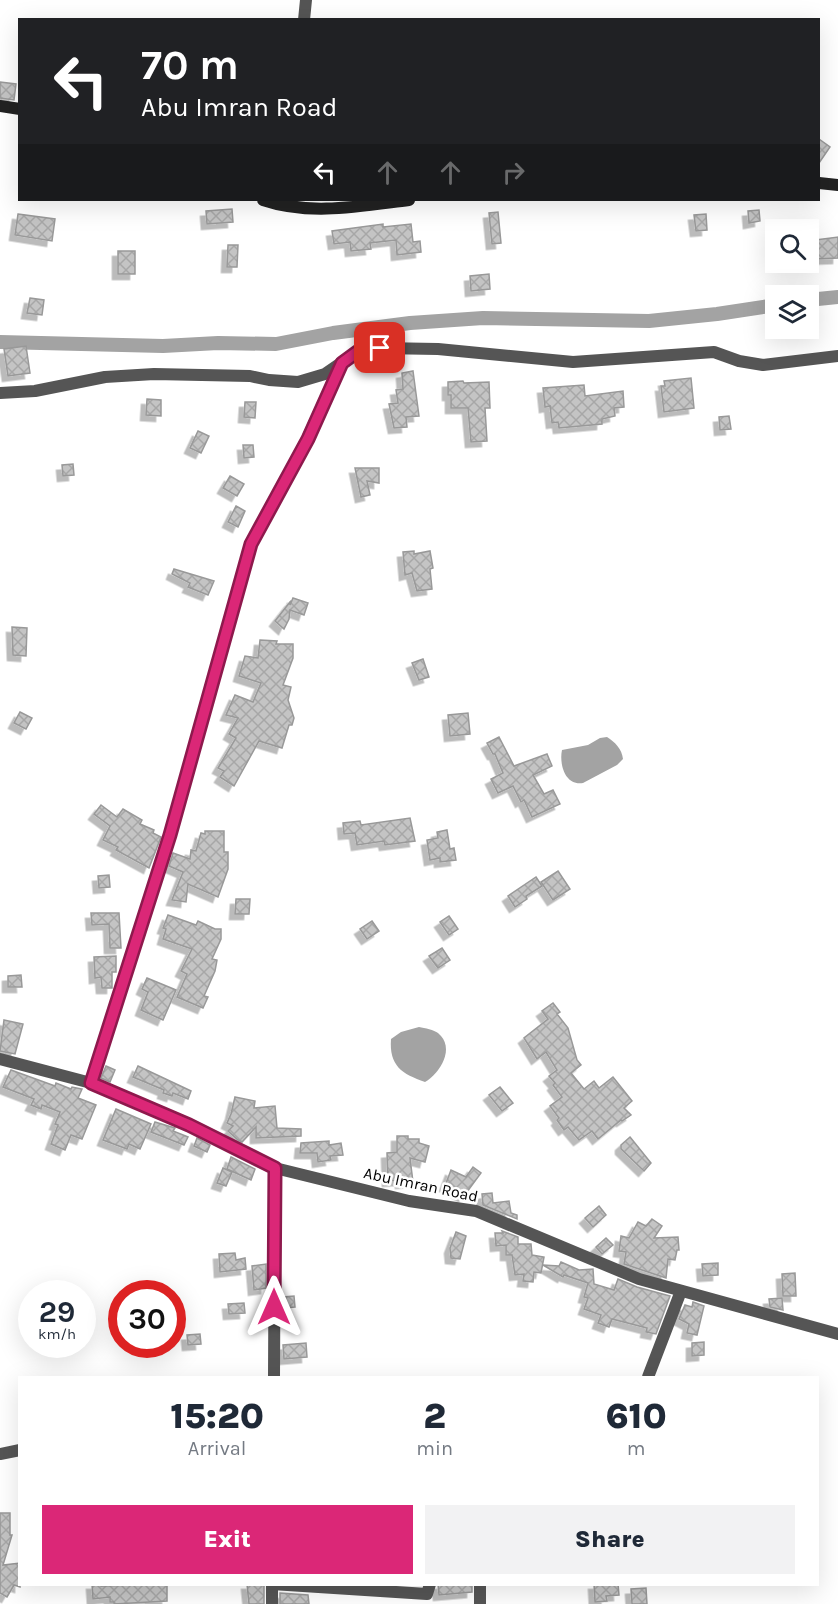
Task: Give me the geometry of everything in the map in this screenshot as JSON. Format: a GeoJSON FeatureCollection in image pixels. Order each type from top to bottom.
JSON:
{"type":"FeatureCollection","features":[{"type":"Feature","properties":{"kind":"street"},"geometry":{"type":"LineString","coordinates":[[304,18],[306,0]]}},
{"type":"Feature","properties":{"kind":"street"},"geometry":{"type":"LineString","coordinates":[[0,106],[18,109]]}},
{"type":"Feature","properties":{"kind":"street"},"geometry":{"type":"LineString","coordinates":[[820,183],[838,185]]}},
{"type":"Feature","properties":{"kind":"street"},"geometry":{"type":"LineString","coordinates":[[273,201],[320,208],[353,207],[401,201]]}},
{"type":"Feature","properties":{"kind":"street"},"geometry":{"type":"LineString","coordinates":[[0,393],[35,391],[105,377],[154,374],[250,376],[298,382],[325,374],[357,352],[380,348],[403,347],[516,355],[573,362],[714,352],[739,362],[763,365],[838,356]]}},
{"type":"Feature","properties":{"kind":"street"},"geometry":{"type":"LineString","coordinates":[[91,1083],[170,835],[251,544],[308,439],[342,363]]}},
{"type":"Feature","properties":{"kind":"street","name":"Abu Imran Road"},"geometry":{"type":"LineString","coordinates":[[0,1059],[91,1083],[189,1125],[275,1168],[409,1200],[476,1211],[639,1279],[838,1334]]}},
{"type":"Feature","properties":{"kind":"street"},"geometry":{"type":"LineString","coordinates":[[274,1376],[275,1168]]}},
{"type":"Feature","properties":{"kind":"street"},"geometry":{"type":"LineString","coordinates":[[648,1376],[681,1291]]}},
{"type":"Feature","properties":{"kind":"street"},"geometry":{"type":"LineString","coordinates":[[0,1454],[18,1450]]}},
{"type":"Feature","properties":{"kind":"street"},"geometry":{"type":"LineString","coordinates":[[272,1586],[272,1604]]}},
{"type":"Feature","properties":{"kind":"street"},"geometry":{"type":"LineString","coordinates":[[303,1586],[427,1594],[429,1586]]}},
{"type":"Feature","properties":{"kind":"street"},"geometry":{"type":"LineString","coordinates":[[480,1586],[480,1604]]}},
{"type":"Feature","properties":{"kind":"shaded area"},"geometry":{"type":"Polygon","coordinates":[[[607,737],[618,746],[623,759],[617,765],[583,783],[577,783],[568,778],[561,761],[562,750],[588,745],[607,737]]]}},
{"type":"Feature","properties":{"kind":"shaded area"},"geometry":{"type":"Polygon","coordinates":[[[419,1027],[438,1033],[446,1046],[444,1060],[436,1073],[425,1082],[410,1076],[399,1068],[392,1056],[391,1048],[391,1039],[401,1032],[419,1027]]]}},
{"type":"Feature","properties":{"kind":"building"},"geometry":{"type":"Polygon","coordinates":[[[0,82],[16,84],[14,100],[0,98],[0,82]]]}},
{"type":"Feature","properties":{"kind":"building"},"geometry":{"type":"Polygon","coordinates":[[[820,140],[830,147],[820,162],[820,140]]]}},
{"type":"Feature","properties":{"kind":"building"},"geometry":{"type":"Polygon","coordinates":[[[232,209],[233,222],[207,224],[206,211],[232,209]]]}},
{"type":"Feature","properties":{"kind":"building"},"geometry":{"type":"Polygon","coordinates":[[[759,210],[760,221],[749,223],[748,211],[759,210]]]}},
{"type":"Feature","properties":{"kind":"building"},"geometry":{"type":"Polygon","coordinates":[[[498,212],[501,243],[492,244],[489,213],[498,212]]]}},
{"type":"Feature","properties":{"kind":"building"},"geometry":{"type":"Polygon","coordinates":[[[18,214],[55,219],[52,241],[15,235],[18,214]]]}},
{"type":"Feature","properties":{"kind":"building"},"geometry":{"type":"Polygon","coordinates":[[[706,214],[707,230],[696,231],[694,215],[706,214]]]}},
{"type":"Feature","properties":{"kind":"building"},"geometry":{"type":"Polygon","coordinates":[[[383,224],[383,227],[411,224],[413,242],[420,241],[421,252],[397,255],[396,240],[370,243],[371,249],[351,251],[350,242],[334,244],[332,231],[383,224]]]}},
{"type":"Feature","properties":{"kind":"building"},"geometry":{"type":"Polygon","coordinates":[[[838,237],[838,258],[819,259],[819,240],[838,237]]]}},
{"type":"Feature","properties":{"kind":"building"},"geometry":{"type":"Polygon","coordinates":[[[228,245],[238,245],[237,267],[227,267],[228,245]]]}},
{"type":"Feature","properties":{"kind":"building"},"geometry":{"type":"Polygon","coordinates":[[[118,251],[135,251],[135,274],[118,274],[118,251]]]}},
{"type":"Feature","properties":{"kind":"building"},"geometry":{"type":"Polygon","coordinates":[[[489,274],[490,289],[471,291],[470,276],[489,274]]]}},
{"type":"Feature","properties":{"kind":"building"},"geometry":{"type":"Polygon","coordinates":[[[30,298],[44,300],[42,315],[27,313],[30,298]]]}},
{"type":"Feature","properties":{"kind":"building"},"geometry":{"type":"Polygon","coordinates":[[[26,346],[30,373],[8,376],[4,349],[26,346]]]}},
{"type":"Feature","properties":{"kind":"building"},"geometry":{"type":"Polygon","coordinates":[[[413,371],[419,416],[406,417],[407,427],[394,428],[389,404],[398,403],[396,390],[403,389],[402,373],[413,371]]]}},
{"type":"Feature","properties":{"kind":"building"},"geometry":{"type":"Polygon","coordinates":[[[691,378],[694,408],[664,412],[661,386],[665,386],[664,381],[691,378]]]}},
{"type":"Feature","properties":{"kind":"building"},"geometry":{"type":"Polygon","coordinates":[[[463,381],[464,383],[489,382],[490,408],[485,408],[487,441],[471,442],[468,408],[451,408],[448,382],[463,381]]]}},
{"type":"Feature","properties":{"kind":"building"},"geometry":{"type":"Polygon","coordinates":[[[584,385],[585,396],[623,391],[624,407],[614,408],[615,416],[602,419],[602,424],[559,428],[558,422],[552,423],[550,406],[545,407],[543,388],[584,385]]]}},
{"type":"Feature","properties":{"kind":"building"},"geometry":{"type":"Polygon","coordinates":[[[147,399],[161,400],[161,416],[146,415],[147,399]]]}},
{"type":"Feature","properties":{"kind":"building"},"geometry":{"type":"Polygon","coordinates":[[[245,402],[256,402],[255,418],[244,417],[245,402]]]}},
{"type":"Feature","properties":{"kind":"building"},"geometry":{"type":"Polygon","coordinates":[[[729,416],[731,429],[720,430],[719,417],[729,416]]]}},
{"type":"Feature","properties":{"kind":"building"},"geometry":{"type":"Polygon","coordinates":[[[198,431],[209,436],[201,453],[190,448],[198,431]]]}},
{"type":"Feature","properties":{"kind":"building"},"geometry":{"type":"Polygon","coordinates":[[[243,445],[253,445],[254,457],[244,458],[243,445]]]}},
{"type":"Feature","properties":{"kind":"building"},"geometry":{"type":"Polygon","coordinates":[[[73,464],[74,475],[63,476],[62,465],[73,464]]]}},
{"type":"Feature","properties":{"kind":"building"},"geometry":{"type":"Polygon","coordinates":[[[355,468],[379,468],[379,483],[367,481],[370,495],[361,497],[355,468]]]}},
{"type":"Feature","properties":{"kind":"building"},"geometry":{"type":"Polygon","coordinates":[[[230,476],[244,484],[237,496],[223,488],[230,476]]]}},
{"type":"Feature","properties":{"kind":"building"},"geometry":{"type":"Polygon","coordinates":[[[236,506],[245,511],[238,527],[228,522],[236,506]]]}},
{"type":"Feature","properties":{"kind":"building"},"geometry":{"type":"Polygon","coordinates":[[[414,551],[414,554],[430,551],[433,568],[430,569],[432,589],[417,591],[412,573],[405,575],[403,552],[414,551]]]}},
{"type":"Feature","properties":{"kind":"building"},"geometry":{"type":"Polygon","coordinates":[[[174,569],[214,581],[208,595],[188,587],[190,583],[172,574],[174,569]]]}},
{"type":"Feature","properties":{"kind":"building"},"geometry":{"type":"Polygon","coordinates":[[[293,598],[308,603],[304,615],[290,610],[284,629],[275,621],[290,602],[290,605],[293,598]]]}},
{"type":"Feature","properties":{"kind":"building"},"geometry":{"type":"Polygon","coordinates":[[[12,627],[27,628],[26,656],[13,655],[12,627]]]}},
{"type":"Feature","properties":{"kind":"building"},"geometry":{"type":"Polygon","coordinates":[[[260,640],[277,641],[276,644],[293,644],[293,658],[283,685],[291,687],[288,700],[294,718],[292,725],[289,725],[282,748],[259,741],[234,786],[220,777],[224,771],[218,768],[236,738],[229,734],[238,718],[226,715],[235,695],[253,702],[261,683],[239,676],[245,656],[258,658],[260,640]]]}},
{"type":"Feature","properties":{"kind":"building"},"geometry":{"type":"Polygon","coordinates":[[[423,659],[429,677],[419,680],[412,663],[423,659]]]}},
{"type":"Feature","properties":{"kind":"building"},"geometry":{"type":"Polygon","coordinates":[[[20,712],[32,718],[26,729],[14,723],[20,712]]]}},
{"type":"Feature","properties":{"kind":"building"},"geometry":{"type":"Polygon","coordinates":[[[468,713],[470,734],[450,736],[448,715],[468,713]]]}},
{"type":"Feature","properties":{"kind":"building"},"geometry":{"type":"Polygon","coordinates":[[[499,737],[514,766],[547,754],[552,766],[533,775],[544,794],[553,790],[560,804],[532,817],[524,800],[521,802],[513,786],[498,793],[491,779],[503,773],[495,754],[487,743],[499,737]]]}},
{"type":"Feature","properties":{"kind":"building"},"geometry":{"type":"Polygon","coordinates":[[[101,805],[117,817],[123,809],[142,820],[140,824],[154,830],[153,833],[161,837],[149,868],[116,850],[118,847],[103,840],[110,826],[94,814],[101,805]]]}},
{"type":"Feature","properties":{"kind":"building"},"geometry":{"type":"Polygon","coordinates":[[[410,818],[415,841],[385,845],[384,841],[357,845],[355,833],[344,834],[343,823],[360,821],[361,825],[410,818]]]}},
{"type":"Feature","properties":{"kind":"building"},"geometry":{"type":"Polygon","coordinates":[[[447,830],[450,849],[454,848],[456,860],[440,862],[440,858],[430,860],[427,840],[438,838],[437,832],[447,830]]]}},
{"type":"Feature","properties":{"kind":"building"},"geometry":{"type":"Polygon","coordinates":[[[205,831],[224,831],[224,852],[228,852],[228,869],[218,897],[188,884],[186,902],[172,900],[183,872],[169,866],[173,853],[190,859],[191,850],[196,851],[201,833],[205,834],[205,831]]]}},
{"type":"Feature","properties":{"kind":"building"},"geometry":{"type":"Polygon","coordinates":[[[558,871],[570,889],[553,900],[541,882],[558,871]]]}},
{"type":"Feature","properties":{"kind":"building"},"geometry":{"type":"Polygon","coordinates":[[[109,875],[110,887],[99,888],[98,876],[109,875]]]}},
{"type":"Feature","properties":{"kind":"building"},"geometry":{"type":"Polygon","coordinates":[[[536,877],[542,886],[526,896],[527,899],[515,907],[508,896],[536,877]]]}},
{"type":"Feature","properties":{"kind":"building"},"geometry":{"type":"Polygon","coordinates":[[[236,899],[250,899],[249,914],[235,914],[236,899]]]}},
{"type":"Feature","properties":{"kind":"building"},"geometry":{"type":"Polygon","coordinates":[[[91,913],[119,913],[121,948],[110,948],[109,924],[92,925],[91,913]]]}},
{"type":"Feature","properties":{"kind":"building"},"geometry":{"type":"Polygon","coordinates":[[[168,915],[196,925],[198,921],[215,929],[221,929],[221,939],[212,959],[217,960],[215,971],[204,996],[208,997],[203,1008],[177,997],[187,974],[181,971],[192,949],[163,939],[166,929],[163,928],[168,915]]]}},
{"type":"Feature","properties":{"kind":"building"},"geometry":{"type":"Polygon","coordinates":[[[449,916],[458,929],[449,935],[440,922],[449,916]]]}},
{"type":"Feature","properties":{"kind":"building"},"geometry":{"type":"Polygon","coordinates":[[[372,921],[379,931],[367,939],[360,929],[372,921]]]}},
{"type":"Feature","properties":{"kind":"building"},"geometry":{"type":"Polygon","coordinates":[[[442,948],[450,960],[438,968],[429,956],[442,948]]]}},
{"type":"Feature","properties":{"kind":"building"},"geometry":{"type":"Polygon","coordinates":[[[116,956],[116,972],[112,972],[112,988],[102,988],[101,977],[95,978],[94,957],[116,956]]]}},
{"type":"Feature","properties":{"kind":"building"},"geometry":{"type":"Polygon","coordinates":[[[21,975],[22,987],[8,987],[8,976],[21,975]]]}},
{"type":"Feature","properties":{"kind":"building"},"geometry":{"type":"Polygon","coordinates":[[[147,978],[176,990],[163,1020],[141,1010],[148,992],[142,989],[147,978]]]}},
{"type":"Feature","properties":{"kind":"building"},"geometry":{"type":"Polygon","coordinates":[[[553,1003],[560,1012],[557,1014],[568,1028],[577,1060],[581,1065],[571,1073],[584,1089],[594,1081],[599,1088],[613,1077],[632,1101],[624,1108],[631,1115],[621,1120],[598,1139],[592,1131],[579,1140],[568,1127],[564,1130],[550,1106],[562,1097],[549,1076],[557,1070],[546,1052],[537,1059],[524,1038],[548,1019],[542,1011],[553,1003]]]}},
{"type":"Feature","properties":{"kind":"building"},"geometry":{"type":"Polygon","coordinates":[[[4,1020],[23,1024],[15,1054],[0,1051],[4,1020]]]}},
{"type":"Feature","properties":{"kind":"building"},"geometry":{"type":"Polygon","coordinates":[[[106,1066],[115,1070],[110,1082],[101,1078],[106,1066]]]}},
{"type":"Feature","properties":{"kind":"building"},"geometry":{"type":"Polygon","coordinates":[[[138,1066],[191,1091],[188,1099],[173,1093],[172,1096],[163,1093],[164,1090],[133,1077],[138,1066]]]}},
{"type":"Feature","properties":{"kind":"building"},"geometry":{"type":"Polygon","coordinates":[[[11,1070],[55,1086],[56,1083],[71,1089],[72,1087],[82,1089],[78,1098],[96,1105],[82,1139],[71,1135],[65,1150],[51,1144],[60,1112],[42,1105],[41,1109],[31,1105],[34,1099],[3,1087],[11,1070]]]}},
{"type":"Feature","properties":{"kind":"building"},"geometry":{"type":"Polygon","coordinates":[[[500,1087],[513,1103],[502,1111],[489,1095],[500,1087]]]}},
{"type":"Feature","properties":{"kind":"building"},"geometry":{"type":"Polygon","coordinates":[[[235,1097],[255,1101],[254,1108],[275,1106],[277,1128],[301,1129],[301,1136],[256,1138],[256,1127],[242,1142],[238,1140],[228,1131],[233,1126],[227,1123],[235,1097]]]}},
{"type":"Feature","properties":{"kind":"building"},"geometry":{"type":"Polygon","coordinates":[[[116,1109],[151,1124],[140,1149],[129,1144],[127,1149],[103,1140],[116,1109]]]}},
{"type":"Feature","properties":{"kind":"building"},"geometry":{"type":"Polygon","coordinates":[[[155,1122],[175,1128],[173,1131],[188,1137],[184,1145],[151,1132],[155,1122]]]}},
{"type":"Feature","properties":{"kind":"building"},"geometry":{"type":"Polygon","coordinates":[[[397,1136],[419,1139],[419,1143],[429,1146],[425,1162],[410,1158],[413,1182],[388,1181],[387,1153],[397,1152],[397,1136]]]}},
{"type":"Feature","properties":{"kind":"building"},"geometry":{"type":"Polygon","coordinates":[[[630,1137],[651,1163],[644,1171],[621,1149],[621,1145],[630,1137]]]}},
{"type":"Feature","properties":{"kind":"building"},"geometry":{"type":"Polygon","coordinates":[[[197,1138],[210,1145],[207,1152],[194,1146],[197,1138]]]}},
{"type":"Feature","properties":{"kind":"building"},"geometry":{"type":"Polygon","coordinates":[[[329,1141],[329,1145],[341,1143],[343,1155],[330,1156],[331,1160],[318,1162],[317,1153],[300,1153],[301,1143],[329,1141]]]}},
{"type":"Feature","properties":{"kind":"building"},"geometry":{"type":"Polygon","coordinates":[[[231,1157],[255,1169],[251,1180],[227,1169],[231,1157]]]}},
{"type":"Feature","properties":{"kind":"building"},"geometry":{"type":"Polygon","coordinates":[[[473,1167],[481,1173],[464,1196],[445,1186],[451,1170],[466,1177],[473,1167]]]}},
{"type":"Feature","properties":{"kind":"building"},"geometry":{"type":"Polygon","coordinates":[[[223,1168],[232,1172],[226,1186],[217,1183],[223,1168]]]}},
{"type":"Feature","properties":{"kind":"building"},"geometry":{"type":"Polygon","coordinates":[[[492,1193],[493,1203],[509,1201],[511,1213],[517,1215],[517,1219],[483,1205],[482,1194],[492,1193]]]}},
{"type":"Feature","properties":{"kind":"building"},"geometry":{"type":"Polygon","coordinates":[[[599,1206],[606,1215],[593,1227],[585,1218],[599,1206]]]}},
{"type":"Feature","properties":{"kind":"building"},"geometry":{"type":"Polygon","coordinates":[[[652,1219],[662,1226],[654,1238],[678,1237],[679,1250],[677,1250],[675,1260],[668,1259],[666,1278],[624,1264],[626,1252],[619,1251],[621,1236],[629,1238],[638,1222],[646,1226],[652,1219]]]}},
{"type":"Feature","properties":{"kind":"building"},"geometry":{"type":"Polygon","coordinates":[[[502,1231],[518,1237],[518,1244],[531,1244],[532,1255],[544,1257],[541,1273],[534,1272],[533,1282],[523,1281],[524,1274],[515,1275],[512,1255],[506,1255],[506,1245],[496,1246],[495,1233],[503,1233],[502,1231]]]}},
{"type":"Feature","properties":{"kind":"building"},"geometry":{"type":"Polygon","coordinates":[[[456,1232],[466,1236],[460,1259],[451,1258],[450,1248],[456,1232]]]}},
{"type":"Feature","properties":{"kind":"building"},"geometry":{"type":"Polygon","coordinates":[[[606,1238],[613,1245],[602,1254],[596,1247],[606,1238]]]}},
{"type":"Feature","properties":{"kind":"building"},"geometry":{"type":"Polygon","coordinates":[[[235,1253],[236,1260],[245,1258],[246,1269],[220,1272],[219,1254],[235,1253]]]}},
{"type":"Feature","properties":{"kind":"building"},"geometry":{"type":"Polygon","coordinates":[[[561,1262],[579,1270],[593,1269],[594,1284],[614,1290],[618,1279],[670,1296],[656,1334],[646,1332],[647,1328],[612,1319],[609,1327],[598,1323],[601,1315],[584,1309],[588,1298],[584,1297],[588,1283],[564,1275],[563,1277],[543,1265],[559,1266],[561,1262]]]}},
{"type":"Feature","properties":{"kind":"building"},"geometry":{"type":"Polygon","coordinates":[[[718,1263],[718,1275],[703,1276],[702,1264],[718,1263]]]}},
{"type":"Feature","properties":{"kind":"building"},"geometry":{"type":"Polygon","coordinates":[[[266,1264],[266,1288],[254,1290],[252,1266],[266,1264]]]}},
{"type":"Feature","properties":{"kind":"building"},"geometry":{"type":"Polygon","coordinates":[[[795,1273],[796,1296],[783,1296],[782,1274],[795,1273]]]}},
{"type":"Feature","properties":{"kind":"building"},"geometry":{"type":"Polygon","coordinates":[[[294,1296],[295,1307],[284,1308],[283,1297],[294,1296]]]}},
{"type":"Feature","properties":{"kind":"building"},"geometry":{"type":"Polygon","coordinates":[[[782,1298],[783,1310],[770,1307],[769,1299],[782,1298]]]}},
{"type":"Feature","properties":{"kind":"building"},"geometry":{"type":"Polygon","coordinates":[[[693,1302],[704,1306],[697,1335],[687,1333],[689,1324],[679,1319],[685,1305],[692,1307],[693,1302]]]}},
{"type":"Feature","properties":{"kind":"building"},"geometry":{"type":"Polygon","coordinates":[[[244,1303],[245,1313],[229,1314],[228,1304],[244,1303]]]}},
{"type":"Feature","properties":{"kind":"building"},"geometry":{"type":"Polygon","coordinates":[[[200,1334],[201,1344],[188,1345],[187,1335],[200,1334]]]}},
{"type":"Feature","properties":{"kind":"building"},"geometry":{"type":"Polygon","coordinates":[[[704,1342],[704,1355],[692,1356],[692,1343],[704,1342]]]}},
{"type":"Feature","properties":{"kind":"building"},"geometry":{"type":"Polygon","coordinates":[[[306,1343],[307,1357],[284,1359],[283,1345],[306,1343]]]}},
{"type":"Feature","properties":{"kind":"building"},"geometry":{"type":"Polygon","coordinates":[[[0,1513],[10,1513],[10,1535],[12,1535],[3,1565],[18,1563],[18,1586],[20,1587],[14,1585],[7,1597],[0,1593],[0,1513]]]}},
{"type":"Feature","properties":{"kind":"building"},"geometry":{"type":"Polygon","coordinates":[[[92,1586],[167,1586],[167,1601],[114,1604],[110,1602],[110,1597],[93,1599],[92,1586]]]}},
{"type":"Feature","properties":{"kind":"building"},"geometry":{"type":"Polygon","coordinates":[[[247,1586],[264,1586],[264,1604],[249,1604],[247,1586]]]}},
{"type":"Feature","properties":{"kind":"building"},"geometry":{"type":"Polygon","coordinates":[[[438,1586],[472,1586],[472,1592],[439,1595],[438,1586]]]}},
{"type":"Feature","properties":{"kind":"building"},"geometry":{"type":"Polygon","coordinates":[[[594,1586],[618,1586],[619,1595],[606,1596],[607,1601],[595,1602],[594,1586]]]}},
{"type":"Feature","properties":{"kind":"building"},"geometry":{"type":"Polygon","coordinates":[[[646,1588],[647,1604],[632,1604],[631,1589],[646,1588]]]}},
{"type":"Feature","properties":{"kind":"building"},"geometry":{"type":"Polygon","coordinates":[[[280,1593],[308,1595],[309,1604],[280,1604],[280,1593]]]}},
{"type":"Feature","properties":{"kind":"waterway"},"geometry":{"type":"LineString","coordinates":[[819,299],[838,297]]}},
{"type":"Feature","properties":{"kind":"waterway"},"geometry":{"type":"LineString","coordinates":[[0,342],[163,346],[218,343],[276,344],[333,333],[410,323],[483,318],[649,321],[765,307]]}},
{"type":"Feature","properties":{"kind":"route"},"geometry":{"type":"LineString","coordinates":[[274,1307],[275,1168],[189,1125],[91,1083],[170,835],[251,544],[308,439],[342,363],[357,352],[380,348]]}}]}
